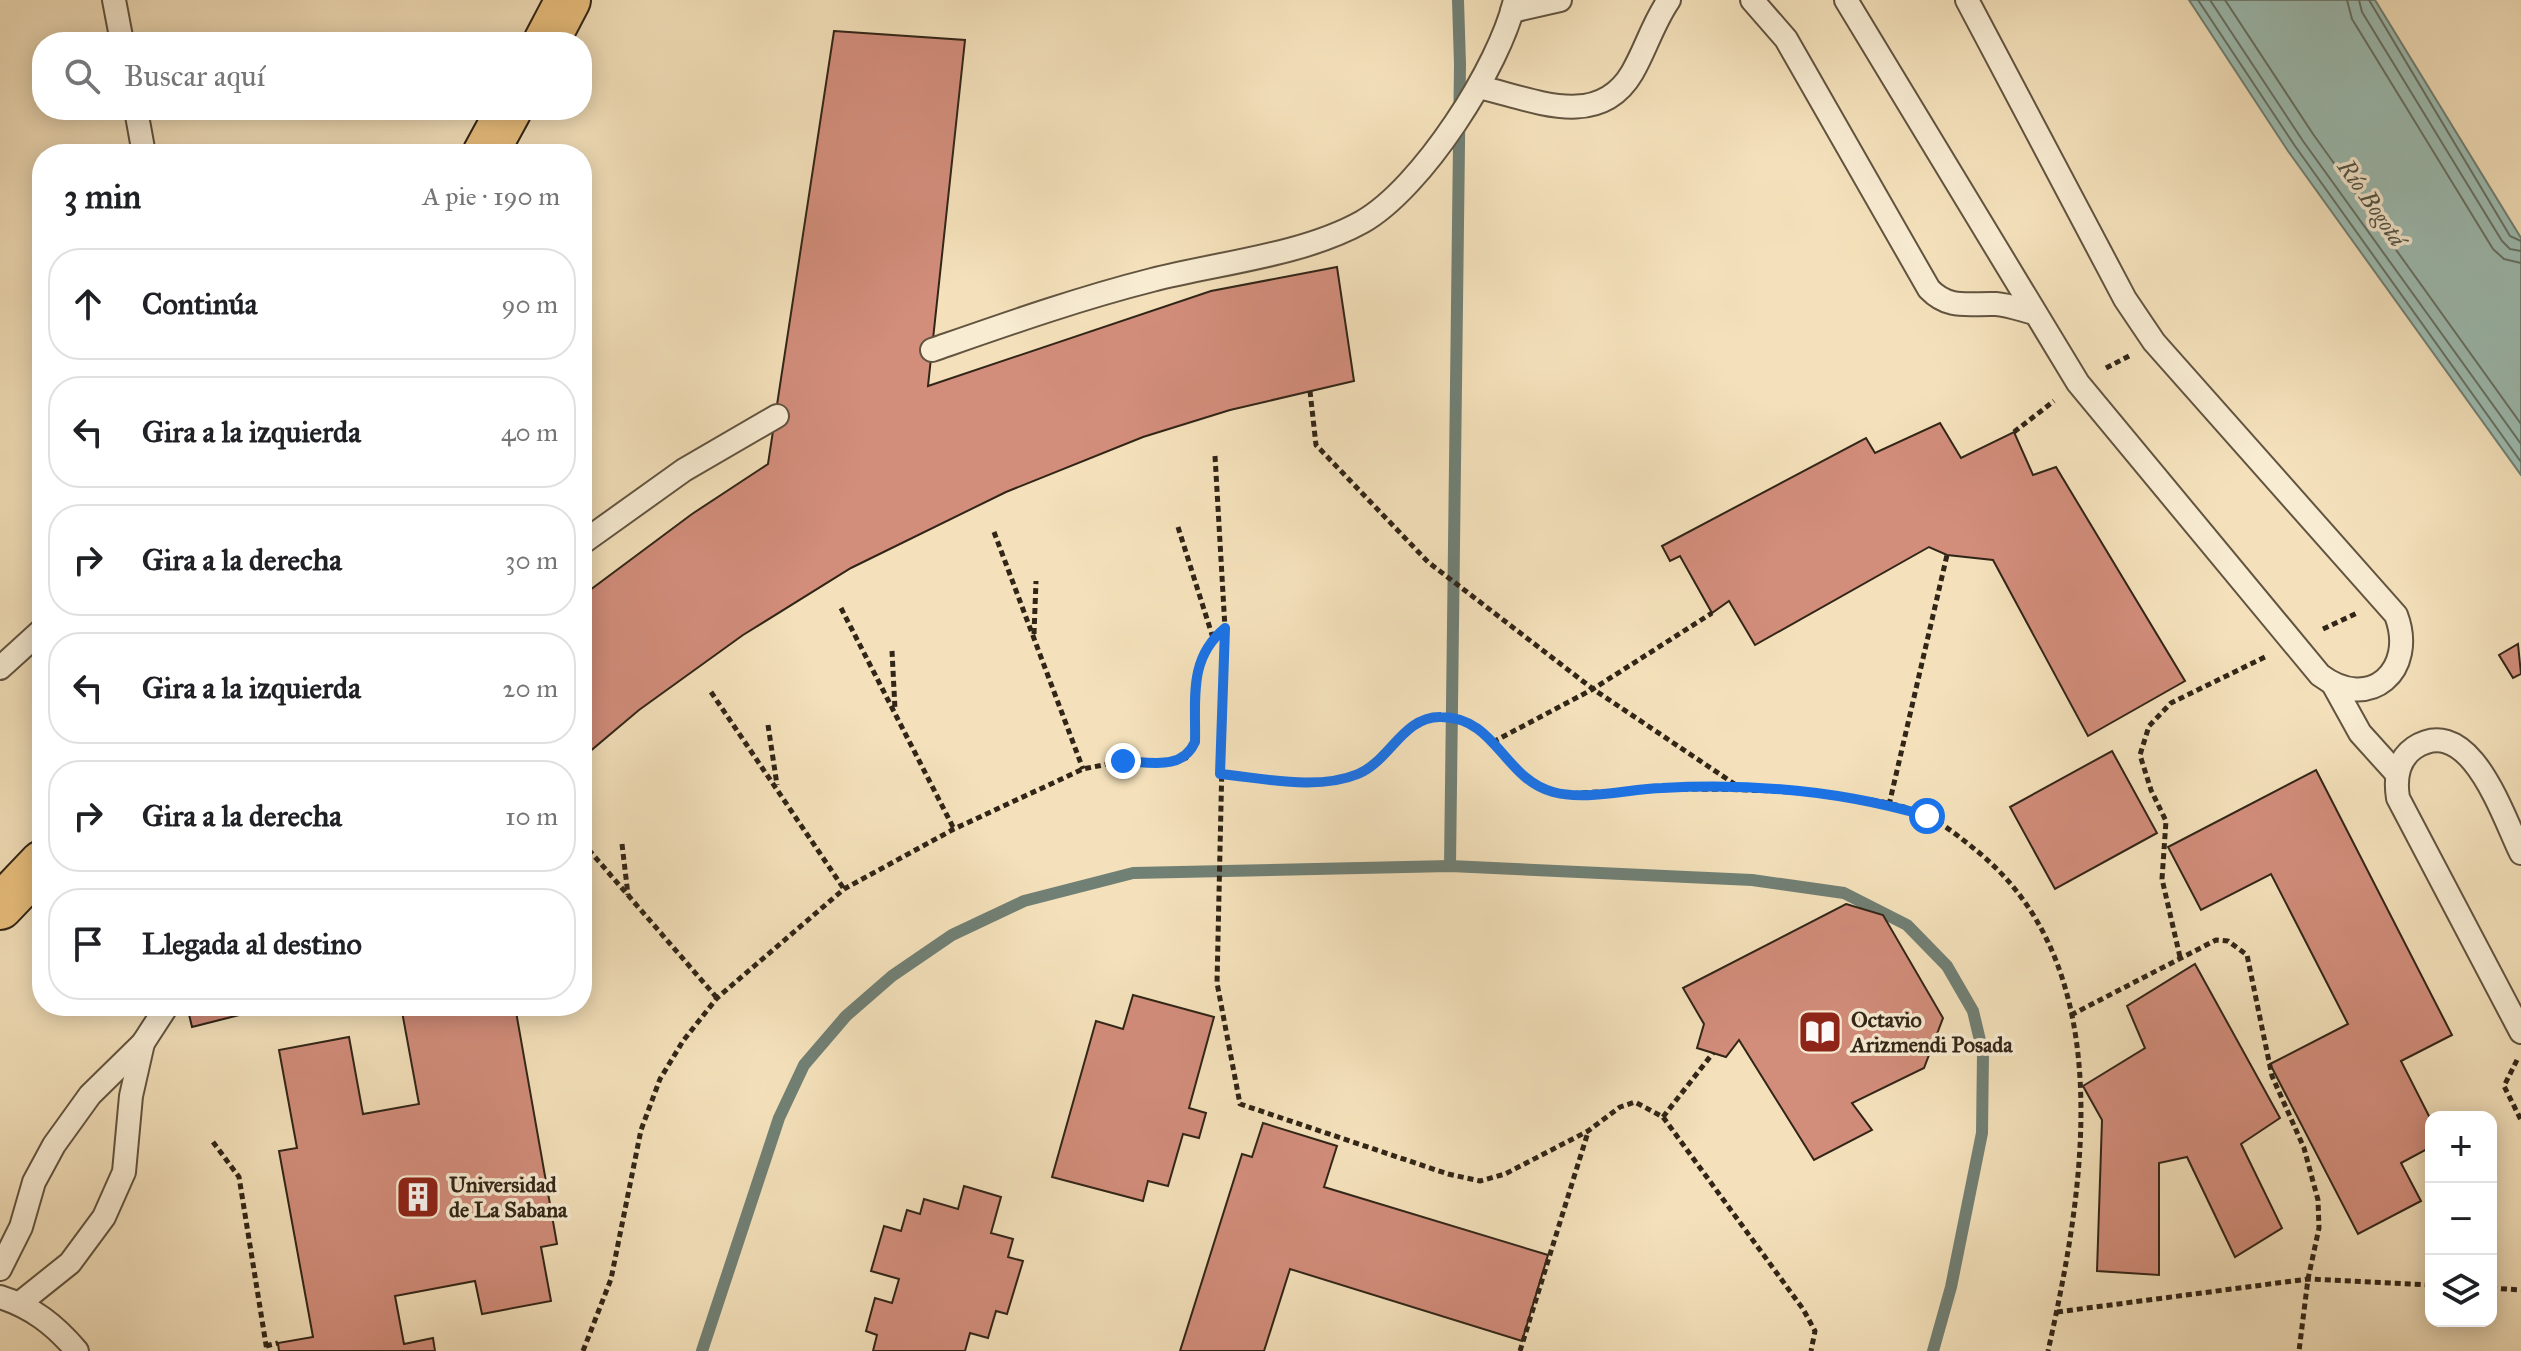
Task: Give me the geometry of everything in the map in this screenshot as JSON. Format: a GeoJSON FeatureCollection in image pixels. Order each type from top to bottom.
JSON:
{"type":"FeatureCollection","features":[{"type":"Feature","properties":{"kind":"highway"},"geometry":{"type":"LineString","coordinates":[[551,32],[568,0]]}},
{"type":"Feature","properties":{"kind":"highway"},"geometry":{"type":"LineString","coordinates":[[490,144],[504,120]]}},
{"type":"Feature","properties":{"kind":"highway"},"geometry":{"type":"LineString","coordinates":[[0,907],[32,873]]}},
{"type":"Feature","properties":{"kind":"lane"},"geometry":{"type":"LineString","coordinates":[[114,0],[120,32]]}},
{"type":"Feature","properties":{"kind":"lane"},"geometry":{"type":"LineString","coordinates":[[932,350],[1150,280],[1324,239],[1363,221],[1393,198],[1421,168],[1474,93],[1513,5],[1560,0]]}},
{"type":"Feature","properties":{"kind":"lane"},"geometry":{"type":"LineString","coordinates":[[1474,93],[1577,109],[1601,103],[1620,91],[1634,70],[1653,23],[1669,0]]}},
{"type":"Feature","properties":{"kind":"lane"},"geometry":{"type":"LineString","coordinates":[[1752,0],[1786,39],[1929,289],[1939,299],[1957,306],[1999,304],[2035,313]]}},
{"type":"Feature","properties":{"kind":"lane"},"geometry":{"type":"LineString","coordinates":[[1846,0],[2078,383],[2292,644],[2334,686],[2373,752],[2397,774]]}},
{"type":"Feature","properties":{"kind":"lane"},"geometry":{"type":"LineString","coordinates":[[1967,0],[2125,299],[2154,342],[2385,599],[2404,642],[2398,665],[2374,686],[2357,690],[2334,686]]}},
{"type":"Feature","properties":{"kind":"lane"},"geometry":{"type":"LineString","coordinates":[[138,120],[142,144]]}},
{"type":"Feature","properties":{"kind":"lane"},"geometry":{"type":"LineString","coordinates":[[592,536],[684,470],[777,416]]}},
{"type":"Feature","properties":{"kind":"lane"},"geometry":{"type":"LineString","coordinates":[[0,668],[32,639]]}},
{"type":"Feature","properties":{"kind":"lane"},"geometry":{"type":"LineString","coordinates":[[2521,853],[2475,762],[2458,746],[2442,740],[2426,742],[2407,753],[2397,774],[2398,798],[2521,1032]]}},
{"type":"Feature","properties":{"kind":"lane"},"geometry":{"type":"LineString","coordinates":[[0,1269],[21,1227],[34,1182],[54,1145],[90,1095],[143,1043],[161,1016]]}},
{"type":"Feature","properties":{"kind":"lane"},"geometry":{"type":"LineString","coordinates":[[77,1351],[52,1324],[10,1300],[70,1263],[104,1217],[124,1172],[131,1096],[143,1043]]}},
{"type":"Feature","properties":{"kind":"path"},"geometry":{"type":"LineString","coordinates":[[1310,391],[1316,445],[1428,562],[1593,689],[1740,788]]}},
{"type":"Feature","properties":{"kind":"path"},"geometry":{"type":"LineString","coordinates":[[1215,456],[1225,628],[1217,983],[1240,1104],[1448,1174],[1480,1181],[1505,1174],[1588,1131],[1620,1107],[1635,1102],[1663,1117],[1803,1309],[1815,1331],[1811,1351]]}},
{"type":"Feature","properties":{"kind":"path"},"geometry":{"type":"LineString","coordinates":[[1178,527],[1213,638]]}},
{"type":"Feature","properties":{"kind":"path"},"geometry":{"type":"LineString","coordinates":[[994,532],[1083,769]]}},
{"type":"Feature","properties":{"kind":"path"},"geometry":{"type":"LineString","coordinates":[[1889,805],[1947,555]]}},
{"type":"Feature","properties":{"kind":"path"},"geometry":{"type":"LineString","coordinates":[[1034,639],[1036,581]]}},
{"type":"Feature","properties":{"kind":"path"},"geometry":{"type":"LineString","coordinates":[[2180,957],[2162,879],[2166,821],[2151,790],[2140,755],[2143,740],[2159,713],[2171,703],[2385,599]]}},
{"type":"Feature","properties":{"kind":"path"},"geometry":{"type":"LineString","coordinates":[[841,608],[954,829]]}},
{"type":"Feature","properties":{"kind":"path"},"geometry":{"type":"LineString","coordinates":[[1493,742],[1593,689],[1712,613]]}},
{"type":"Feature","properties":{"kind":"path"},"geometry":{"type":"LineString","coordinates":[[583,1351],[611,1279],[641,1130],[660,1079],[683,1041],[717,998],[844,889],[954,829],[1083,769],[1123,761],[1177,762],[1186,758],[1195,742],[1197,669],[1203,652],[1225,628]]}},
{"type":"Feature","properties":{"kind":"path"},"geometry":{"type":"LineString","coordinates":[[892,651],[896,714]]}},
{"type":"Feature","properties":{"kind":"path"},"geometry":{"type":"LineString","coordinates":[[711,692],[844,889]]}},
{"type":"Feature","properties":{"kind":"path"},"geometry":{"type":"LineString","coordinates":[[1220,774],[1334,781],[1360,773],[1377,763],[1409,728],[1437,716],[1459,718],[1483,730],[1521,775],[1552,792],[1740,788],[1846,797],[1927,816],[1941,825],[1993,864],[2017,891],[2055,958],[2066,985],[2080,1109],[2079,1157],[2075,1206],[2048,1351]]}},
{"type":"Feature","properties":{"kind":"path"},"geometry":{"type":"LineString","coordinates":[[768,725],[778,790]]}},
{"type":"Feature","properties":{"kind":"path"},"geometry":{"type":"LineString","coordinates":[[622,844],[629,896]]}},
{"type":"Feature","properties":{"kind":"path"},"geometry":{"type":"LineString","coordinates":[[592,853],[717,998]]}},
{"type":"Feature","properties":{"kind":"path"},"geometry":{"type":"LineString","coordinates":[[2071,1015],[2216,940],[2228,941],[2247,955],[2272,1076],[2304,1148],[2318,1200],[2319,1228],[2308,1279],[2299,1351]]}},
{"type":"Feature","properties":{"kind":"path"},"geometry":{"type":"LineString","coordinates":[[2521,1052],[2504,1086],[2521,1120]]}},
{"type":"Feature","properties":{"kind":"path"},"geometry":{"type":"LineString","coordinates":[[1663,1117],[1713,1053]]}},
{"type":"Feature","properties":{"kind":"path"},"geometry":{"type":"LineString","coordinates":[[1520,1351],[1588,1131]]}},
{"type":"Feature","properties":{"kind":"path"},"geometry":{"type":"LineString","coordinates":[[213,1142],[239,1177],[267,1349],[278,1343]]}},
{"type":"Feature","properties":{"kind":"path"},"geometry":{"type":"LineString","coordinates":[[2057,1312],[2308,1279],[2425,1285]]}},
{"type":"Feature","properties":{"kind":"path"},"geometry":{"type":"LineString","coordinates":[[2497,1288],[2521,1290]]}},
{"type":"Feature","properties":{"kind":"water","name":"Río Bogotá"},"geometry":{"type":"Polygon","coordinates":[[[2189,0],[2375,0],[2521,238],[2521,475],[2288,151],[2189,0]]]}},
{"type":"Feature","properties":{"kind":"building"},"geometry":{"type":"Polygon","coordinates":[[[834,31],[965,40],[928,386],[1211,291],[1337,267],[1354,381],[1230,410],[1143,437],[1006,492],[851,568],[743,635],[639,710],[592,750],[592,589],[692,514],[768,464],[834,31]]]}},
{"type":"Feature","properties":{"kind":"building"},"geometry":{"type":"Polygon","coordinates":[[[1940,423],[1961,458],[2014,432],[2033,475],[2056,467],[2185,681],[2088,736],[1993,560],[1947,555],[1929,547],[1755,645],[1729,601],[1712,613],[1680,556],[1670,561],[1662,546],[1866,438],[1875,453],[1940,423]]]}},
{"type":"Feature","properties":{"kind":"building"},"geometry":{"type":"Polygon","coordinates":[[[2518,644],[2521,674],[2513,678],[2499,655],[2518,644]]]}},
{"type":"Feature","properties":{"kind":"building"},"geometry":{"type":"Polygon","coordinates":[[[2112,751],[2157,833],[2055,889],[2010,807],[2112,751]]]}},
{"type":"Feature","properties":{"kind":"building"},"geometry":{"type":"Polygon","coordinates":[[[2316,770],[2452,1035],[2401,1061],[2426,1111],[2425,1150],[2401,1163],[2421,1201],[2358,1234],[2270,1064],[2348,1024],[2271,874],[2201,910],[2168,847],[2316,770]]]}},
{"type":"Feature","properties":{"kind":"building","name":"Octavio Arizmendi Posada"},"geometry":{"type":"Polygon","coordinates":[[[1846,904],[1883,915],[1943,1018],[1924,1068],[1852,1103],[1872,1130],[1814,1160],[1739,1040],[1726,1057],[1697,1048],[1704,1024],[1683,988],[1846,904]]]}},
{"type":"Feature","properties":{"kind":"building"},"geometry":{"type":"Polygon","coordinates":[[[2195,964],[2280,1118],[2241,1144],[2282,1228],[2235,1257],[2187,1157],[2159,1163],[2159,1275],[2097,1271],[2102,1120],[2083,1086],[2145,1048],[2127,1006],[2195,964]]]}},
{"type":"Feature","properties":{"kind":"building"},"geometry":{"type":"Polygon","coordinates":[[[1133,995],[1214,1017],[1189,1108],[1206,1113],[1199,1138],[1183,1134],[1168,1186],[1148,1181],[1143,1201],[1052,1177],[1096,1021],[1123,1029],[1133,995]]]}},
{"type":"Feature","properties":{"kind":"building"},"geometry":{"type":"Polygon","coordinates":[[[189,1016],[235,1016],[192,1027],[189,1016]]]}},
{"type":"Feature","properties":{"kind":"building","name":"Universidad de La Sabana"},"geometry":{"type":"Polygon","coordinates":[[[403,1016],[517,1016],[557,1244],[541,1247],[551,1301],[482,1314],[475,1281],[395,1296],[404,1344],[433,1338],[435,1351],[279,1351],[278,1343],[313,1337],[279,1151],[297,1148],[279,1050],[349,1037],[363,1114],[419,1104],[403,1016]]]}},
{"type":"Feature","properties":{"kind":"building"},"geometry":{"type":"Polygon","coordinates":[[[1263,1123],[1337,1146],[1324,1187],[1548,1255],[1522,1341],[1290,1269],[1264,1351],[1180,1351],[1242,1154],[1252,1157],[1263,1123]]]}},
{"type":"Feature","properties":{"kind":"building"},"geometry":{"type":"Polygon","coordinates":[[[964,1186],[1001,1197],[991,1233],[1013,1239],[1008,1257],[1023,1261],[1007,1314],[996,1311],[988,1338],[970,1333],[965,1351],[873,1351],[877,1335],[866,1331],[875,1298],[892,1303],[899,1279],[871,1271],[884,1226],[901,1231],[907,1210],[920,1214],[924,1199],[958,1209],[964,1186]]]}},
{"type":"Feature","properties":{"kind":"waterway"},"geometry":{"type":"LineString","coordinates":[[1450,866],[1460,64],[1458,0]]}},
{"type":"Feature","properties":{"kind":"waterway"},"geometry":{"type":"LineString","coordinates":[[702,1351],[779,1118],[804,1065],[846,1016],[892,976],[952,935],[1024,901],[1133,873],[1450,866],[1752,880],[1844,893],[1907,925],[1947,966],[1973,1011],[1983,1053],[1982,1133],[1951,1287],[1933,1351]]}},
{"type":"Feature","properties":{"kind":"place","name":"Octavio Arizmendi Posada"},"geometry":{"type":"Point","coordinates":[1820,1032]}},
{"type":"Feature","properties":{"kind":"place","name":"Universidad de La Sabana"},"geometry":{"type":"Point","coordinates":[418,1197]}},
{"type":"Feature","properties":{"kind":"route"},"geometry":{"type":"LineString","coordinates":[[1123,761],[1177,762],[1191,752],[1195,742],[1197,669],[1203,652],[1225,628],[1220,774],[1334,781],[1360,773],[1377,763],[1409,728],[1437,716],[1459,718],[1483,730],[1521,775],[1552,792],[1567,794],[1663,787],[1740,788],[1846,797],[1927,816]]}}]}
